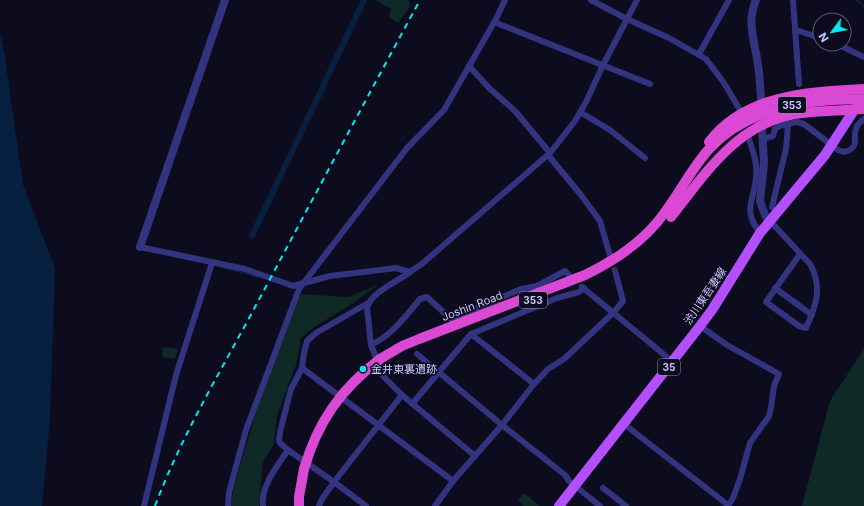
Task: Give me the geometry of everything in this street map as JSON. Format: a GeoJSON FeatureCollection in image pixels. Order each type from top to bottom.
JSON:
{"type":"FeatureCollection","features":[{"type":"Feature","properties":{"kind":"highway","name":"353"},"geometry":{"type":"LineString","coordinates":[[668,215],[694,163],[705,147],[720,129],[737,116],[756,106],[794,95],[814,92],[864,89]]}},
{"type":"Feature","properties":{"kind":"highway","name":"Joshin Road"},"geometry":{"type":"LineString","coordinates":[[299,506],[299,497],[306,469],[327,424],[339,406],[358,384],[382,361],[425,342],[609,269],[633,254],[646,244],[717,149],[735,132],[754,118],[781,107],[798,103],[864,99]]}},
{"type":"Feature","properties":{"kind":"highway","name":"353"},"geometry":{"type":"LineString","coordinates":[[668,215],[724,152],[740,138],[760,126],[794,114],[859,110]]}},
{"type":"Feature","properties":{"kind":"highway","name":"Joshin Road"},"geometry":{"type":"LineString","coordinates":[[304,506],[306,469]]}},
{"type":"Feature","properties":{"kind":"main road","name":"渋川東吾妻線"},"geometry":{"type":"LineString","coordinates":[[559,506],[673,362],[712,310],[760,233],[807,178],[859,110],[864,94]]}},
{"type":"Feature","properties":{"kind":"street"},"geometry":{"type":"LineString","coordinates":[[225,0],[140,247],[245,269],[293,286],[330,276],[396,268],[410,272]]}},
{"type":"Feature","properties":{"kind":"street"},"geometry":{"type":"LineString","coordinates":[[228,506],[229,492],[246,430],[294,301],[302,284],[407,148],[444,110],[494,22],[504,0]]}},
{"type":"Feature","properties":{"kind":"street"},"geometry":{"type":"LineString","coordinates":[[591,0],[627,19],[669,38],[706,59],[740,110]]}},
{"type":"Feature","properties":{"kind":"street"},"geometry":{"type":"LineString","coordinates":[[366,506],[288,450],[279,441],[291,389],[302,368],[307,341],[311,337],[368,303],[375,295],[423,263],[549,154],[575,121],[637,0]]}},
{"type":"Feature","properties":{"kind":"street"},"geometry":{"type":"LineString","coordinates":[[699,54],[729,0]]}},
{"type":"Feature","properties":{"kind":"street"},"geometry":{"type":"LineString","coordinates":[[756,0],[752,9],[751,31],[758,66],[761,100]]}},
{"type":"Feature","properties":{"kind":"street"},"geometry":{"type":"LineString","coordinates":[[793,0],[799,84]]}},
{"type":"Feature","properties":{"kind":"street"},"geometry":{"type":"LineString","coordinates":[[494,22],[650,84]]}},
{"type":"Feature","properties":{"kind":"street"},"geometry":{"type":"LineString","coordinates":[[796,30],[812,35]]}},
{"type":"Feature","properties":{"kind":"street"},"geometry":{"type":"LineString","coordinates":[[852,51],[864,57]]}},
{"type":"Feature","properties":{"kind":"street"},"geometry":{"type":"LineString","coordinates":[[469,66],[489,88],[515,111],[581,195],[600,221],[611,259]]}},
{"type":"Feature","properties":{"kind":"street"},"geometry":{"type":"LineString","coordinates":[[580,112],[610,130],[645,158]]}},
{"type":"Feature","properties":{"kind":"street"},"geometry":{"type":"LineString","coordinates":[[762,139],[772,137],[775,134],[775,129],[779,126],[797,122],[804,124],[842,152],[852,149],[855,142],[856,128],[864,119]]}},
{"type":"Feature","properties":{"kind":"street"},"geometry":{"type":"LineString","coordinates":[[772,208],[786,149],[788,124]]}},
{"type":"Feature","properties":{"kind":"street"},"geometry":{"type":"LineString","coordinates":[[762,130],[764,163],[760,201],[765,215],[810,264],[817,282],[818,295],[806,328],[799,326],[766,302],[800,254]]}},
{"type":"Feature","properties":{"kind":"street"},"geometry":{"type":"LineString","coordinates":[[748,136],[755,160],[756,176],[749,211],[754,225],[760,233]]}},
{"type":"Feature","properties":{"kind":"street"},"geometry":{"type":"LineString","coordinates":[[144,506],[176,375],[212,263]]}},
{"type":"Feature","properties":{"kind":"street"},"geometry":{"type":"LineString","coordinates":[[370,345],[392,331],[420,299],[427,297],[451,319],[521,289],[537,286],[565,271],[570,277]]}},
{"type":"Feature","properties":{"kind":"street"},"geometry":{"type":"LineString","coordinates":[[435,506],[453,481],[502,425],[548,368],[564,359],[614,312],[624,300],[616,274]]}},
{"type":"Feature","properties":{"kind":"street"},"geometry":{"type":"LineString","coordinates":[[412,404],[471,334],[557,298],[579,292],[582,287],[673,362]]}},
{"type":"Feature","properties":{"kind":"street"},"geometry":{"type":"LineString","coordinates":[[775,288],[812,315]]}},
{"type":"Feature","properties":{"kind":"street"},"geometry":{"type":"LineString","coordinates":[[368,303],[367,308],[370,345],[384,378],[412,404],[475,456]]}},
{"type":"Feature","properties":{"kind":"street"},"geometry":{"type":"LineString","coordinates":[[624,424],[728,506],[733,498],[740,479],[750,443],[769,416],[774,386],[779,374],[727,345],[700,326]]}},
{"type":"Feature","properties":{"kind":"street"},"geometry":{"type":"LineString","coordinates":[[471,334],[534,384]]}},
{"type":"Feature","properties":{"kind":"street"},"geometry":{"type":"LineString","coordinates":[[417,354],[600,506]]}},
{"type":"Feature","properties":{"kind":"street"},"geometry":{"type":"LineString","coordinates":[[302,368],[453,481]]}},
{"type":"Feature","properties":{"kind":"street"},"geometry":{"type":"LineString","coordinates":[[320,506],[322,499],[334,482],[402,395]]}},
{"type":"Feature","properties":{"kind":"street"},"geometry":{"type":"LineString","coordinates":[[263,506],[262,501],[264,488],[288,450]]}},
{"type":"Feature","properties":{"kind":"street"},"geometry":{"type":"LineString","coordinates":[[603,488],[626,506]]}},
{"type":"Feature","properties":{"kind":"green space"},"geometry":{"type":"Polygon","coordinates":[[[375,0],[408,0],[410,4],[409,8],[398,23],[389,17],[391,9],[375,0]]]}},
{"type":"Feature","properties":{"kind":"green space"},"geometry":{"type":"Polygon","coordinates":[[[378,285],[353,303],[313,328],[301,338],[296,365],[277,415],[274,444],[263,462],[259,506],[231,506],[233,490],[259,402],[300,294],[348,297],[378,285]]]}},
{"type":"Feature","properties":{"kind":"green space"},"geometry":{"type":"Polygon","coordinates":[[[163,347],[178,349],[175,359],[162,357],[163,347]]]}},
{"type":"Feature","properties":{"kind":"green space"},"geometry":{"type":"Polygon","coordinates":[[[864,349],[864,506],[802,506],[830,401],[864,349]]]}},
{"type":"Feature","properties":{"kind":"green space"},"geometry":{"type":"Polygon","coordinates":[[[524,493],[540,506],[522,506],[523,505],[518,500],[524,493]]]}},
{"type":"Feature","properties":{"kind":"water"},"geometry":{"type":"Polygon","coordinates":[[[0,33],[5,58],[23,185],[55,268],[50,419],[42,506],[0,506],[0,33]]]}},
{"type":"Feature","properties":{"kind":"waterway"},"geometry":{"type":"LineString","coordinates":[[252,236],[364,0]]}},
{"type":"Feature","properties":{"kind":"waterway"},"geometry":{"type":"LineString","coordinates":[[857,0],[864,7]]}},
{"type":"Feature","properties":{"kind":"waterway"},"geometry":{"type":"LineString","coordinates":[[221,267],[259,277]]}},
{"type":"Feature","properties":{"kind":"tunnel"},"geometry":{"type":"LineString","coordinates":[[611,259],[616,274]]}},
{"type":"Feature","properties":{"kind":"railway"},"geometry":{"type":"LineString","coordinates":[[155,506],[165,480],[201,406],[420,0]]}},
{"type":"Feature","properties":{"kind":"place","name":"金井東裏遺跡"},"geometry":{"type":"Point","coordinates":[363,369]}}]}
